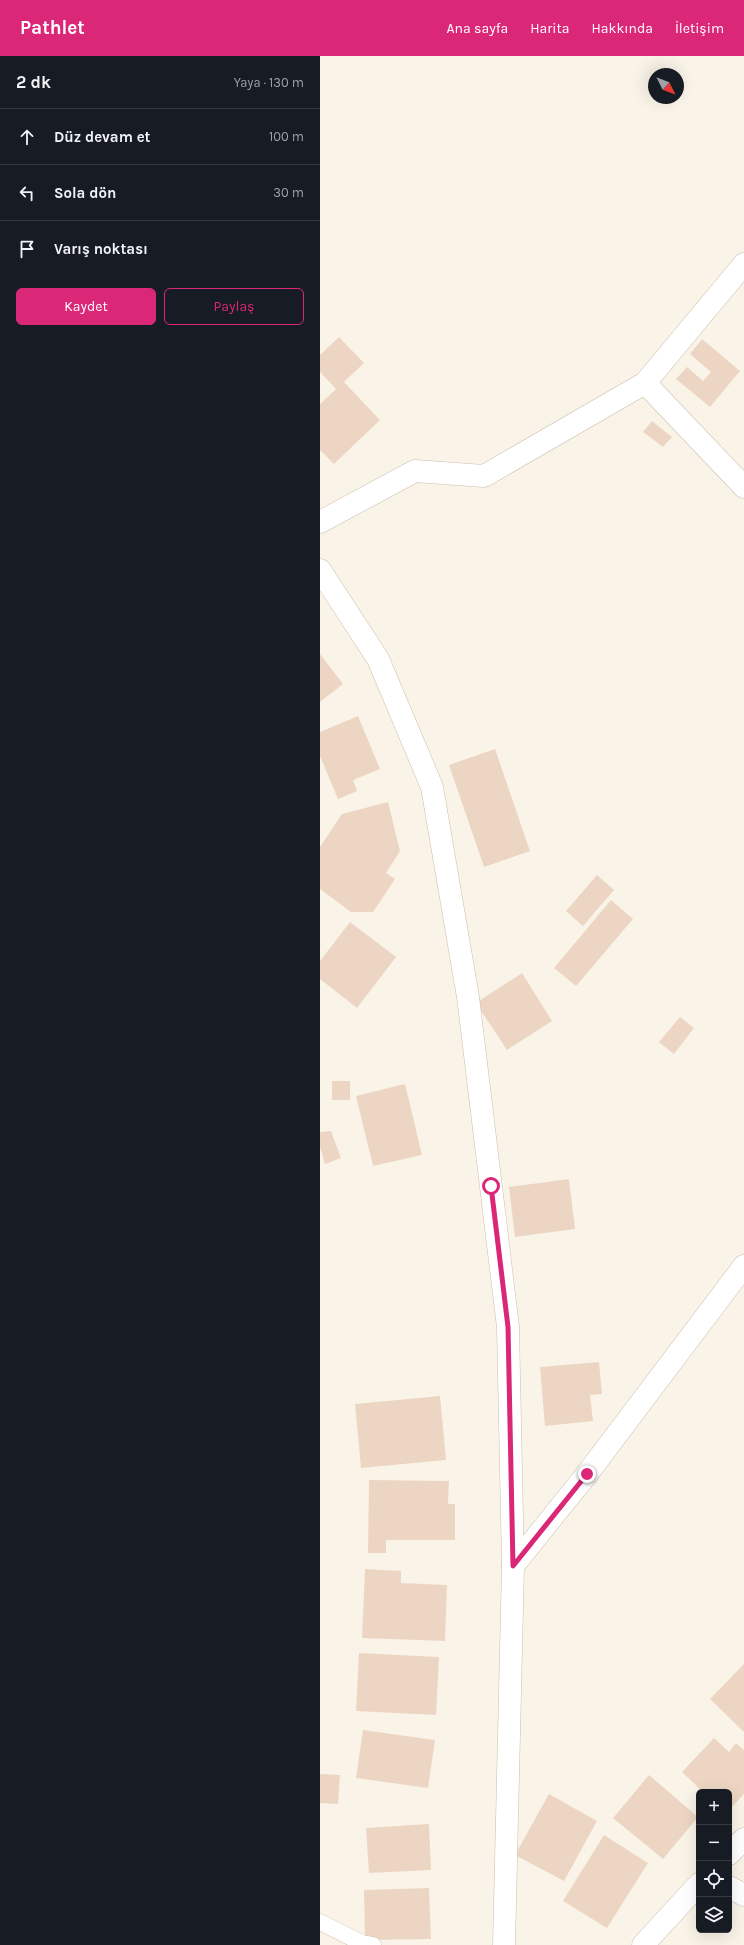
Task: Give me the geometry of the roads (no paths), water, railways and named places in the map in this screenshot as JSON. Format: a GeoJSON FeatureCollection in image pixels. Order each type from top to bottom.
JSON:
{"type":"FeatureCollection","features":[{"type":"Feature","properties":{"kind":"street"},"geometry":{"type":"LineString","coordinates":[[320,522],[415,471],[484,476],[645,383],[744,264]]}},
{"type":"Feature","properties":{"kind":"street"},"geometry":{"type":"LineString","coordinates":[[645,383],[744,487]]}},
{"type":"Feature","properties":{"kind":"street"},"geometry":{"type":"LineString","coordinates":[[320,570],[378,659],[432,787],[468,998],[508,1327],[513,1566],[504,1945]]}},
{"type":"Feature","properties":{"kind":"street"},"geometry":{"type":"LineString","coordinates":[[513,1566],[587,1474],[744,1266]]}},
{"type":"Feature","properties":{"kind":"street"},"geometry":{"type":"LineString","coordinates":[[732,1851],[744,1839]]}},
{"type":"Feature","properties":{"kind":"street"},"geometry":{"type":"LineString","coordinates":[[643,1945],[696,1887]]}},
{"type":"Feature","properties":{"kind":"street"},"geometry":{"type":"LineString","coordinates":[[732,1889],[744,1895]]}},
{"type":"Feature","properties":{"kind":"lane"},"geometry":{"type":"LineString","coordinates":[[320,1922],[362,1942],[373,1945]]}}]}
